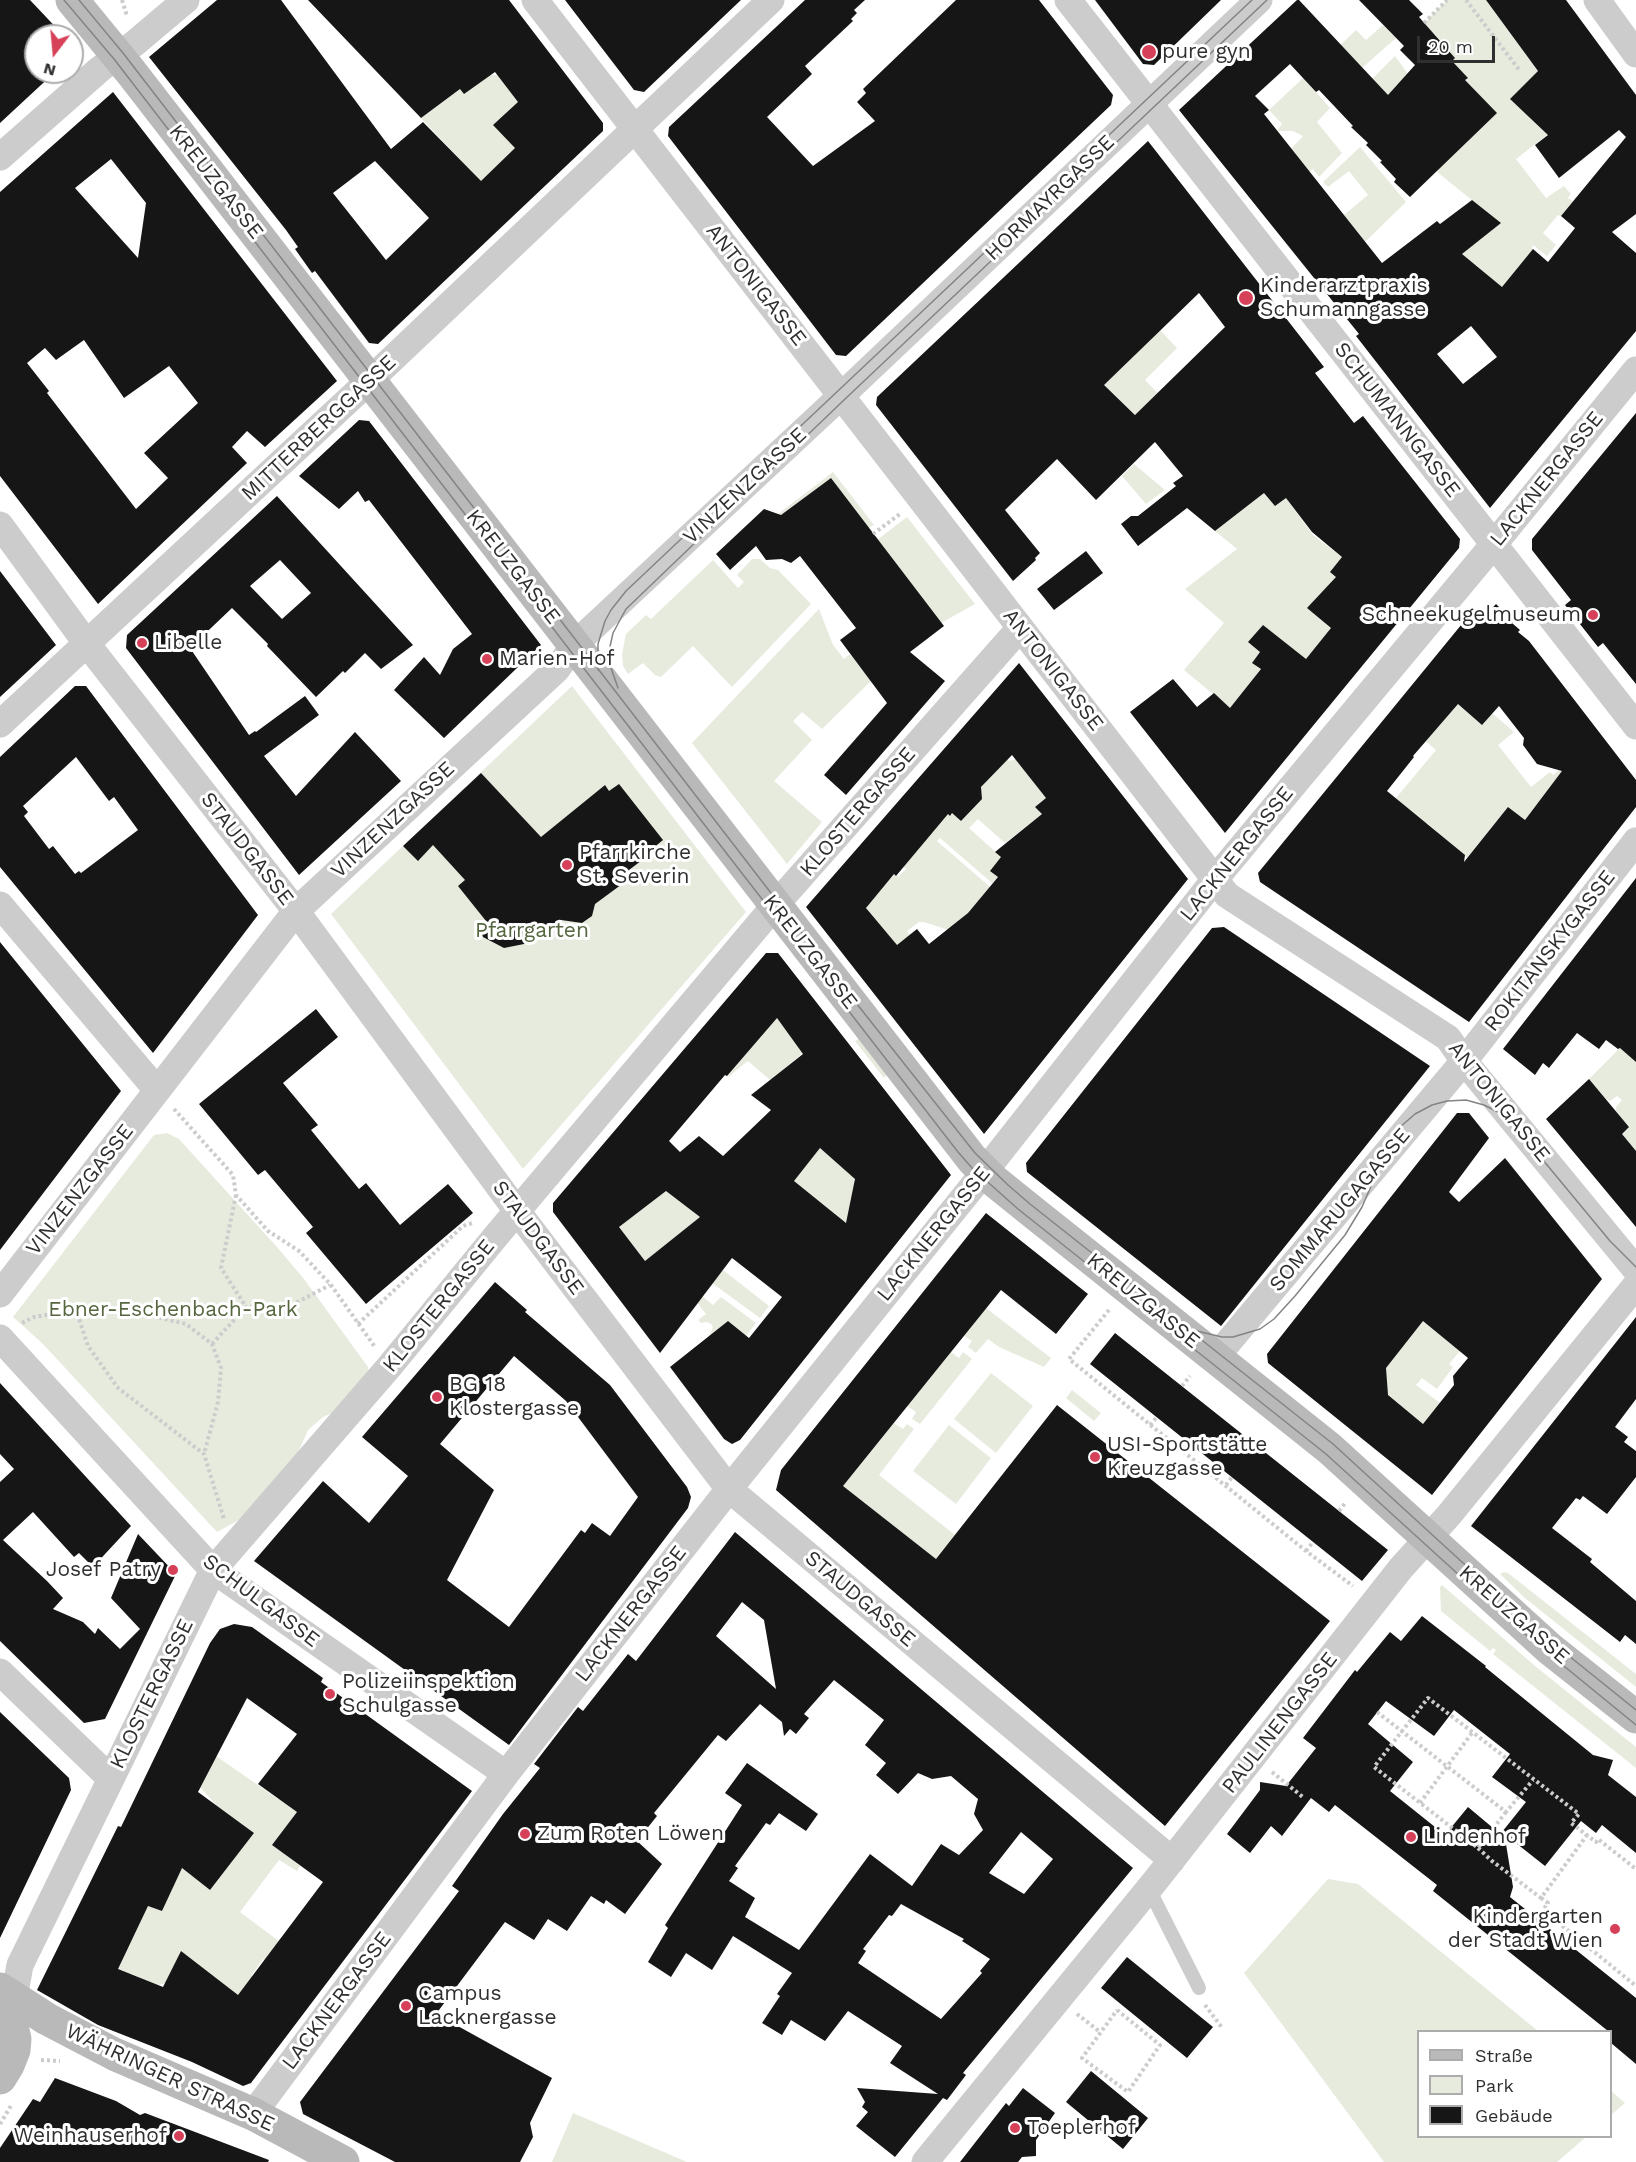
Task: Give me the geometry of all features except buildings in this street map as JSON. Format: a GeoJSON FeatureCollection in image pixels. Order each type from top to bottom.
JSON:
{"type":"FeatureCollection","features":[{"type":"Feature","properties":{"kind":"street","name":"KREUZGASSE"},"geometry":{"type":"LineString","coordinates":[[72,0],[119,56],[958,1143],[985,1171],[1202,1367],[1329,1448],[1550,1648],[1636,1717]]}},
{"type":"Feature","properties":{"kind":"street"},"geometry":{"type":"LineString","coordinates":[[0,157],[100,69],[186,0]]}},
{"type":"Feature","properties":{"kind":"street","name":"ANTONIGASSE"},"geometry":{"type":"LineString","coordinates":[[536,0],[1227,895],[1448,1038],[1464,1061],[1636,1270]]}},
{"type":"Feature","properties":{"kind":"street","name":"MITTERBERGGASSE"},"geometry":{"type":"LineString","coordinates":[[0,724],[369,381],[771,0]]}},
{"type":"Feature","properties":{"kind":"street","name":"SCHUMANNGASSE"},"geometry":{"type":"LineString","coordinates":[[1068,0],[1636,726]]}},
{"type":"Feature","properties":{"kind":"street","name":"HORMAYRGASSE"},"geometry":{"type":"LineString","coordinates":[[841,396],[1259,0]]}},
{"type":"Feature","properties":{"kind":"street"},"geometry":{"type":"LineString","coordinates":[[1601,1],[1636,54]]}},
{"type":"Feature","properties":{"kind":"street","name":"LACKNERGASSE"},"geometry":{"type":"LineString","coordinates":[[253,2114],[506,1774],[729,1489],[985,1171],[1215,879],[1636,370]]}},
{"type":"Feature","properties":{"kind":"street","name":"VINZENZGASSE"},"geometry":{"type":"LineString","coordinates":[[0,1294],[296,911],[557,669],[574,645],[841,396]]}},
{"type":"Feature","properties":{"kind":"street","name":"STAUDGASSE"},"geometry":{"type":"LineString","coordinates":[[0,525],[87,644],[296,911],[517,1211],[729,1489],[1172,1860]]}},
{"type":"Feature","properties":{"kind":"street","name":"KLOSTERGASSE"},"geometry":{"type":"LineString","coordinates":[[5,2001],[20,1965],[213,1570],[389,1367],[517,1211],[775,906],[1020,628]]}},
{"type":"Feature","properties":{"kind":"street","name":"ROKITANSKYGASSE"},"geometry":{"type":"LineString","coordinates":[[1464,1061],[1636,841]]}},
{"type":"Feature","properties":{"kind":"street"},"geometry":{"type":"LineString","coordinates":[[0,905],[157,1090]]}},
{"type":"Feature","properties":{"kind":"street","name":"SOMMARUGAGASSE"},"geometry":{"type":"LineString","coordinates":[[1202,1367],[1464,1061]]}},
{"type":"Feature","properties":{"kind":"street","name":"PAULINENGASSE"},"geometry":{"type":"LineString","coordinates":[[925,2162],[1149,1889],[1401,1568],[1636,1285]]}},
{"type":"Feature","properties":{"kind":"street","name":"SCHULGASSE"},"geometry":{"type":"LineString","coordinates":[[8,1332],[213,1570],[506,1774]]}},
{"type":"Feature","properties":{"kind":"street"},"geometry":{"type":"LineString","coordinates":[[0,1672],[111,1779]]}},
{"type":"Feature","properties":{"kind":"street"},"geometry":{"type":"LineString","coordinates":[[0,2078],[8,2066],[15,2039],[5,2001]]}},
{"type":"Feature","properties":{"kind":"street","name":"WÄHRINGER STRASSE"},"geometry":{"type":"LineString","coordinates":[[5,2001],[47,2019],[114,2054],[253,2114],[343,2162]]}},
{"type":"Feature","properties":{"kind":"lane"},"geometry":{"type":"LineString","coordinates":[[1149,1889],[1199,1988]]}},
{"type":"Feature","properties":{"kind":"path"},"geometry":{"type":"LineString","coordinates":[[1424,23],[1448,0]]}},
{"type":"Feature","properties":{"kind":"path"},"geometry":{"type":"LineString","coordinates":[[1466,0],[1520,71]]}},
{"type":"Feature","properties":{"kind":"path"},"geometry":{"type":"LineString","coordinates":[[873,534],[903,512]]}},
{"type":"Feature","properties":{"kind":"path"},"geometry":{"type":"LineString","coordinates":[[157,1090],[233,1175],[236,1195],[221,1268],[246,1307]]}},
{"type":"Feature","properties":{"kind":"path"},"geometry":{"type":"LineString","coordinates":[[236,1195],[268,1231],[299,1251],[331,1284],[389,1367]]}},
{"type":"Feature","properties":{"kind":"path"},"geometry":{"type":"LineString","coordinates":[[358,1324],[463,1226],[470,1223]]}},
{"type":"Feature","properties":{"kind":"path"},"geometry":{"type":"LineString","coordinates":[[212,1344],[246,1307],[288,1307],[331,1284]]}},
{"type":"Feature","properties":{"kind":"path"},"geometry":{"type":"LineString","coordinates":[[1111,1307],[1069,1359],[1306,1551],[1361,1592]]}},
{"type":"Feature","properties":{"kind":"path"},"geometry":{"type":"LineString","coordinates":[[76,1310],[88,1346],[118,1388],[204,1454]]}},
{"type":"Feature","properties":{"kind":"path"},"geometry":{"type":"LineString","coordinates":[[8,1332],[34,1317],[76,1310],[124,1310],[186,1324],[212,1344],[222,1368],[218,1402],[204,1454],[232,1546]]}},
{"type":"Feature","properties":{"kind":"path"},"geometry":{"type":"LineString","coordinates":[[1182,1386],[1202,1367]]}},
{"type":"Feature","properties":{"kind":"path"},"geometry":{"type":"LineString","coordinates":[[1150,1425],[1157,1417]]}},
{"type":"Feature","properties":{"kind":"path"},"geometry":{"type":"LineString","coordinates":[[1258,1446],[1265,1437]]}},
{"type":"Feature","properties":{"kind":"path"},"geometry":{"type":"LineString","coordinates":[[1226,1485],[1232,1477]]}},
{"type":"Feature","properties":{"kind":"path"},"geometry":{"type":"LineString","coordinates":[[1339,1511],[1346,1502]]}},
{"type":"Feature","properties":{"kind":"path"},"geometry":{"type":"LineString","coordinates":[[1306,1551],[1313,1542]]}},
{"type":"Feature","properties":{"kind":"path"},"geometry":{"type":"LineString","coordinates":[[1636,1869],[1598,1839],[1596,1842],[1572,1823],[1579,1814],[1428,1698],[1374,1767],[1548,1903],[1543,1910],[1636,1986]]}},
{"type":"Feature","properties":{"kind":"path"},"geometry":{"type":"LineString","coordinates":[[1377,1712],[1506,1812]]}},
{"type":"Feature","properties":{"kind":"path"},"geometry":{"type":"LineString","coordinates":[[1420,1803],[1472,1733]]}},
{"type":"Feature","properties":{"kind":"path"},"geometry":{"type":"LineString","coordinates":[[1269,1770],[1304,1798]]}},
{"type":"Feature","properties":{"kind":"path"},"geometry":{"type":"LineString","coordinates":[[1478,1848],[1533,1780]]}},
{"type":"Feature","properties":{"kind":"path"},"geometry":{"type":"LineString","coordinates":[[1541,1898],[1587,1835]]}},
{"type":"Feature","properties":{"kind":"path"},"geometry":{"type":"LineString","coordinates":[[1199,1988],[1195,1992],[1223,2029]]}},
{"type":"Feature","properties":{"kind":"path"},"geometry":{"type":"LineString","coordinates":[[1117,2010],[1160,2045],[1128,2092],[1082,2058],[1100,2032],[1117,2010]]}},
{"type":"Feature","properties":{"kind":"path"},"geometry":{"type":"LineString","coordinates":[[1074,2012],[1100,2032]]}},
{"type":"Feature","properties":{"kind":"green space"},"geometry":{"type":"Polygon","coordinates":[[[1447,0],[1486,0],[1538,71],[1510,99],[1525,113],[1556,83],[1587,104],[1516,159],[1546,198],[1564,186],[1571,194],[1568,198],[1573,201],[1543,233],[1556,245],[1547,256],[1533,245],[1533,250],[1493,298],[1487,275],[1476,265],[1451,263],[1500,223],[1436,171],[1371,80],[1395,56],[1448,129],[1481,97],[1452,61],[1455,58],[1424,23],[1447,0]]]}},
{"type":"Feature","properties":{"kind":"green space"},"geometry":{"type":"Polygon","coordinates":[[[1383,25],[1396,38],[1362,68],[1328,57],[1356,30],[1366,40],[1383,25]]]}},
{"type":"Feature","properties":{"kind":"green space"},"geometry":{"type":"Polygon","coordinates":[[[505,69],[536,128],[482,183],[421,118],[460,89],[491,75],[497,75],[505,69]]]}},
{"type":"Feature","properties":{"kind":"green space"},"geometry":{"type":"Polygon","coordinates":[[[1303,78],[1330,108],[1317,122],[1342,153],[1319,177],[1313,169],[1309,172],[1291,149],[1303,136],[1293,131],[1277,131],[1282,124],[1269,110],[1303,78]]]}},
{"type":"Feature","properties":{"kind":"green space"},"geometry":{"type":"Polygon","coordinates":[[[1360,147],[1406,202],[1365,242],[1344,215],[1368,195],[1349,171],[1328,187],[1323,182],[1360,147]]]}},
{"type":"Feature","properties":{"kind":"green space"},"geometry":{"type":"Polygon","coordinates":[[[1160,330],[1177,348],[1145,380],[1181,417],[1160,438],[1104,385],[1160,330]]]}},
{"type":"Feature","properties":{"kind":"green space"},"geometry":{"type":"Polygon","coordinates":[[[1134,464],[1165,490],[1146,504],[1122,476],[1134,464]]]}},
{"type":"Feature","properties":{"kind":"green space"},"geometry":{"type":"Polygon","coordinates":[[[833,472],[874,525],[868,528],[831,478],[774,520],[778,514],[833,472]]]}},
{"type":"Feature","properties":{"kind":"green space"},"geometry":{"type":"Polygon","coordinates":[[[1264,493],[1286,498],[1313,535],[1342,557],[1356,594],[1307,608],[1334,631],[1317,652],[1314,650],[1307,658],[1255,729],[1184,670],[1224,623],[1185,589],[1237,549],[1215,531],[1264,493]],[[1263,625],[1249,642],[1260,652],[1252,663],[1261,669],[1253,679],[1302,656],[1263,625]]]}},
{"type":"Feature","properties":{"kind":"green space"},"geometry":{"type":"Polygon","coordinates":[[[907,517],[975,604],[941,623],[877,540],[907,517]]]}},
{"type":"Feature","properties":{"kind":"green space"},"geometry":{"type":"Polygon","coordinates":[[[752,559],[760,559],[770,568],[778,570],[811,604],[732,687],[693,646],[661,677],[655,675],[643,663],[628,674],[623,666],[622,654],[626,634],[646,615],[651,619],[713,560],[738,588],[744,582],[737,575],[752,559]]]}},
{"type":"Feature","properties":{"kind":"green space"},"geometry":{"type":"Polygon","coordinates":[[[819,609],[833,645],[844,659],[850,654],[871,681],[822,729],[802,712],[793,721],[812,740],[774,781],[822,822],[787,864],[692,743],[819,609]]]}},
{"type":"Feature","properties":{"kind":"green space","name":"Pfarrgarten"},"geometry":{"type":"Polygon","coordinates":[[[572,686],[746,912],[523,1169],[331,914],[572,686]]]}},
{"type":"Feature","properties":{"kind":"green space"},"geometry":{"type":"Polygon","coordinates":[[[1454,700],[1492,713],[1514,732],[1498,745],[1531,787],[1550,772],[1553,775],[1565,765],[1588,793],[1537,804],[1525,820],[1508,807],[1467,858],[1427,823],[1398,858],[1399,801],[1396,798],[1436,750],[1423,739],[1432,734],[1444,720],[1454,700]]]}},
{"type":"Feature","properties":{"kind":"green space"},"geometry":{"type":"Polygon","coordinates":[[[1006,758],[1009,761],[1016,759],[1046,798],[1035,807],[1042,814],[1005,843],[978,819],[969,828],[1009,864],[991,871],[998,877],[992,883],[940,838],[937,841],[990,887],[968,913],[948,930],[919,922],[907,931],[910,935],[890,950],[867,905],[894,874],[898,877],[906,869],[902,866],[947,813],[950,816],[958,806],[982,799],[979,790],[985,783],[981,779],[1006,758]]]}},
{"type":"Feature","properties":{"kind":"green space"},"geometry":{"type":"Polygon","coordinates":[[[775,1015],[803,1053],[770,1080],[748,1061],[728,1077],[722,1072],[743,1057],[775,1015]]]}},
{"type":"Feature","properties":{"kind":"green space"},"geometry":{"type":"Polygon","coordinates":[[[860,1038],[888,1074],[884,1078],[855,1041],[860,1038]]]}},
{"type":"Feature","properties":{"kind":"green space"},"geometry":{"type":"Polygon","coordinates":[[[1620,1048],[1636,1049],[1636,1151],[1622,1134],[1629,1127],[1616,1111],[1616,1107],[1622,1100],[1617,1096],[1610,1101],[1606,1099],[1589,1079],[1620,1048]]]}},
{"type":"Feature","properties":{"kind":"green space","name":"Ebner-Eschenbach-Park"},"geometry":{"type":"Polygon","coordinates":[[[167,1133],[179,1139],[277,1247],[304,1279],[368,1367],[369,1377],[346,1407],[323,1417],[308,1430],[291,1468],[255,1511],[217,1532],[43,1344],[13,1317],[154,1135],[167,1133]]]}},
{"type":"Feature","properties":{"kind":"green space"},"geometry":{"type":"Polygon","coordinates":[[[820,1148],[855,1177],[854,1181],[862,1183],[845,1227],[835,1214],[815,1198],[787,1189],[820,1148]]]}},
{"type":"Feature","properties":{"kind":"green space"},"geometry":{"type":"Polygon","coordinates":[[[666,1191],[700,1217],[645,1261],[619,1227],[666,1191]]]}},
{"type":"Feature","properties":{"kind":"green space"},"geometry":{"type":"Polygon","coordinates":[[[1446,1266],[1460,1351],[1449,1364],[1453,1367],[1437,1389],[1422,1378],[1416,1385],[1444,1406],[1435,1410],[1423,1424],[1386,1398],[1389,1395],[1385,1392],[1387,1383],[1384,1380],[1333,1348],[1446,1266]]]}},
{"type":"Feature","properties":{"kind":"green space"},"geometry":{"type":"Polygon","coordinates":[[[723,1270],[769,1306],[760,1318],[712,1283],[723,1270]]]}},
{"type":"Feature","properties":{"kind":"green space"},"geometry":{"type":"Polygon","coordinates":[[[702,1296],[713,1305],[721,1297],[756,1323],[746,1336],[728,1321],[709,1336],[713,1327],[711,1324],[701,1323],[698,1320],[706,1314],[696,1301],[702,1296]]]}},
{"type":"Feature","properties":{"kind":"green space"},"geometry":{"type":"Polygon","coordinates":[[[986,1308],[1051,1358],[1044,1367],[999,1347],[988,1339],[976,1353],[968,1347],[972,1341],[964,1336],[986,1308]]]}},
{"type":"Feature","properties":{"kind":"green space"},"geometry":{"type":"Polygon","coordinates":[[[951,1352],[959,1358],[963,1352],[972,1359],[920,1424],[912,1419],[916,1412],[907,1406],[951,1352]]]}},
{"type":"Feature","properties":{"kind":"green space"},"geometry":{"type":"Polygon","coordinates":[[[991,1373],[1033,1406],[996,1453],[954,1419],[991,1373]]]}},
{"type":"Feature","properties":{"kind":"green space"},"geometry":{"type":"Polygon","coordinates":[[[1072,1390],[1101,1413],[1094,1421],[1066,1398],[1072,1390]]]}},
{"type":"Feature","properties":{"kind":"green space"},"geometry":{"type":"Polygon","coordinates":[[[894,1423],[903,1429],[907,1424],[914,1429],[879,1475],[955,1535],[936,1559],[857,1497],[851,1505],[833,1470],[847,1481],[894,1423]]]}},
{"type":"Feature","properties":{"kind":"green space"},"geometry":{"type":"Polygon","coordinates":[[[949,1425],[991,1458],[956,1504],[913,1471],[949,1425]]]}},
{"type":"Feature","properties":{"kind":"green space"},"geometry":{"type":"Polygon","coordinates":[[[1504,1572],[1636,1674],[1636,1687],[1525,1598],[1500,1574],[1504,1572]]]}},
{"type":"Feature","properties":{"kind":"green space"},"geometry":{"type":"Polygon","coordinates":[[[1442,1585],[1535,1666],[1636,1747],[1636,1768],[1493,1654],[1496,1650],[1493,1648],[1490,1651],[1441,1611],[1440,1587],[1442,1585]]]}},
{"type":"Feature","properties":{"kind":"green space"},"geometry":{"type":"Polygon","coordinates":[[[216,1756],[278,1799],[315,1787],[273,1845],[300,1866],[297,1871],[279,1860],[240,1912],[284,1945],[270,1964],[263,1959],[251,1976],[257,1981],[241,1998],[181,1951],[165,1983],[153,1987],[132,1974],[129,1981],[106,1971],[133,1938],[148,1906],[162,1911],[173,1887],[175,1863],[210,1890],[254,1833],[217,1806],[199,1786],[216,1756]]]}},
{"type":"Feature","properties":{"kind":"green space"},"geometry":{"type":"Polygon","coordinates":[[[1328,1879],[1358,1884],[1537,2030],[1417,2030],[1417,2138],[1585,2138],[1557,2162],[1384,2162],[1244,1973],[1328,1879]]]}},
{"type":"Feature","properties":{"kind":"green space"},"geometry":{"type":"Polygon","coordinates":[[[1612,2092],[1625,2103],[1612,2114],[1612,2092]]]}},
{"type":"Feature","properties":{"kind":"green space"},"geometry":{"type":"Polygon","coordinates":[[[573,2113],[687,2162],[552,2162],[573,2113]]]}},
{"type":"Feature","properties":{"kind":"tram line"},"geometry":{"type":"LineString","coordinates":[[64,0],[114,59],[972,1168],[1018,1209],[1326,1454],[1515,1626],[1636,1725]]}},
{"type":"Feature","properties":{"kind":"tram line"},"geometry":{"type":"LineString","coordinates":[[79,0],[123,53],[845,989],[975,1153],[1030,1204],[1333,1444],[1533,1627],[1636,1710]]}},
{"type":"Feature","properties":{"kind":"tram line"},"geometry":{"type":"LineString","coordinates":[[598,670],[598,644],[605,621],[626,591],[1252,0]]}},
{"type":"Feature","properties":{"kind":"tram line"},"geometry":{"type":"LineString","coordinates":[[618,688],[611,668],[609,651],[613,633],[626,609],[1267,0]]}},
{"type":"Feature","properties":{"kind":"tram line"},"geometry":{"type":"LineString","coordinates":[[1197,1331],[1222,1337],[1233,1337],[1260,1329],[1274,1319],[1345,1235],[1362,1207],[1392,1138],[1399,1128],[1415,1114],[1432,1105],[1447,1101],[1466,1100],[1484,1105],[1498,1112],[1514,1125],[1610,1241],[1636,1267]]}},
{"type":"Feature","properties":{"kind":"place","name":"pure gyn"},"geometry":{"type":"Point","coordinates":[1149,52]}},
{"type":"Feature","properties":{"kind":"place","name":"Kinderarztpraxis Schumanngasse"},"geometry":{"type":"Point","coordinates":[1246,298]}},
{"type":"Feature","properties":{"kind":"place","name":"Schneekugelmuseum"},"geometry":{"type":"Point","coordinates":[1593,615]}},
{"type":"Feature","properties":{"kind":"place","name":"Libelle"},"geometry":{"type":"Point","coordinates":[142,643]}},
{"type":"Feature","properties":{"kind":"place","name":"Marien-Hof"},"geometry":{"type":"Point","coordinates":[487,659]}},
{"type":"Feature","properties":{"kind":"place","name":"Pfarrkirche St. Severin"},"geometry":{"type":"Point","coordinates":[567,865]}},
{"type":"Feature","properties":{"kind":"place","name":"BG 18 Klostergasse"},"geometry":{"type":"Point","coordinates":[437,1397]}},
{"type":"Feature","properties":{"kind":"place","name":"USI-Sportstätte Kreuzgasse"},"geometry":{"type":"Point","coordinates":[1095,1457]}},
{"type":"Feature","properties":{"kind":"place","name":"Josef Patry"},"geometry":{"type":"Point","coordinates":[173,1570]}},
{"type":"Feature","properties":{"kind":"place","name":"Polizeiinspektion Schulgasse"},"geometry":{"type":"Point","coordinates":[330,1694]}},
{"type":"Feature","properties":{"kind":"place","name":"Zum Roten Löwen"},"geometry":{"type":"Point","coordinates":[525,1834]}},
{"type":"Feature","properties":{"kind":"place","name":"Lindenhof"},"geometry":{"type":"Point","coordinates":[1411,1837]}},
{"type":"Feature","properties":{"kind":"place","name":"Kindergarten der Stadt Wien"},"geometry":{"type":"Point","coordinates":[1615,1929]}},
{"type":"Feature","properties":{"kind":"place","name":"Campus Lacknergasse"},"geometry":{"type":"Point","coordinates":[406,2006]}},
{"type":"Feature","properties":{"kind":"place","name":"Toeplerhof"},"geometry":{"type":"Point","coordinates":[1015,2128]}},
{"type":"Feature","properties":{"kind":"place","name":"Weinhauserhof"},"geometry":{"type":"Point","coordinates":[179,2136]}}]}
